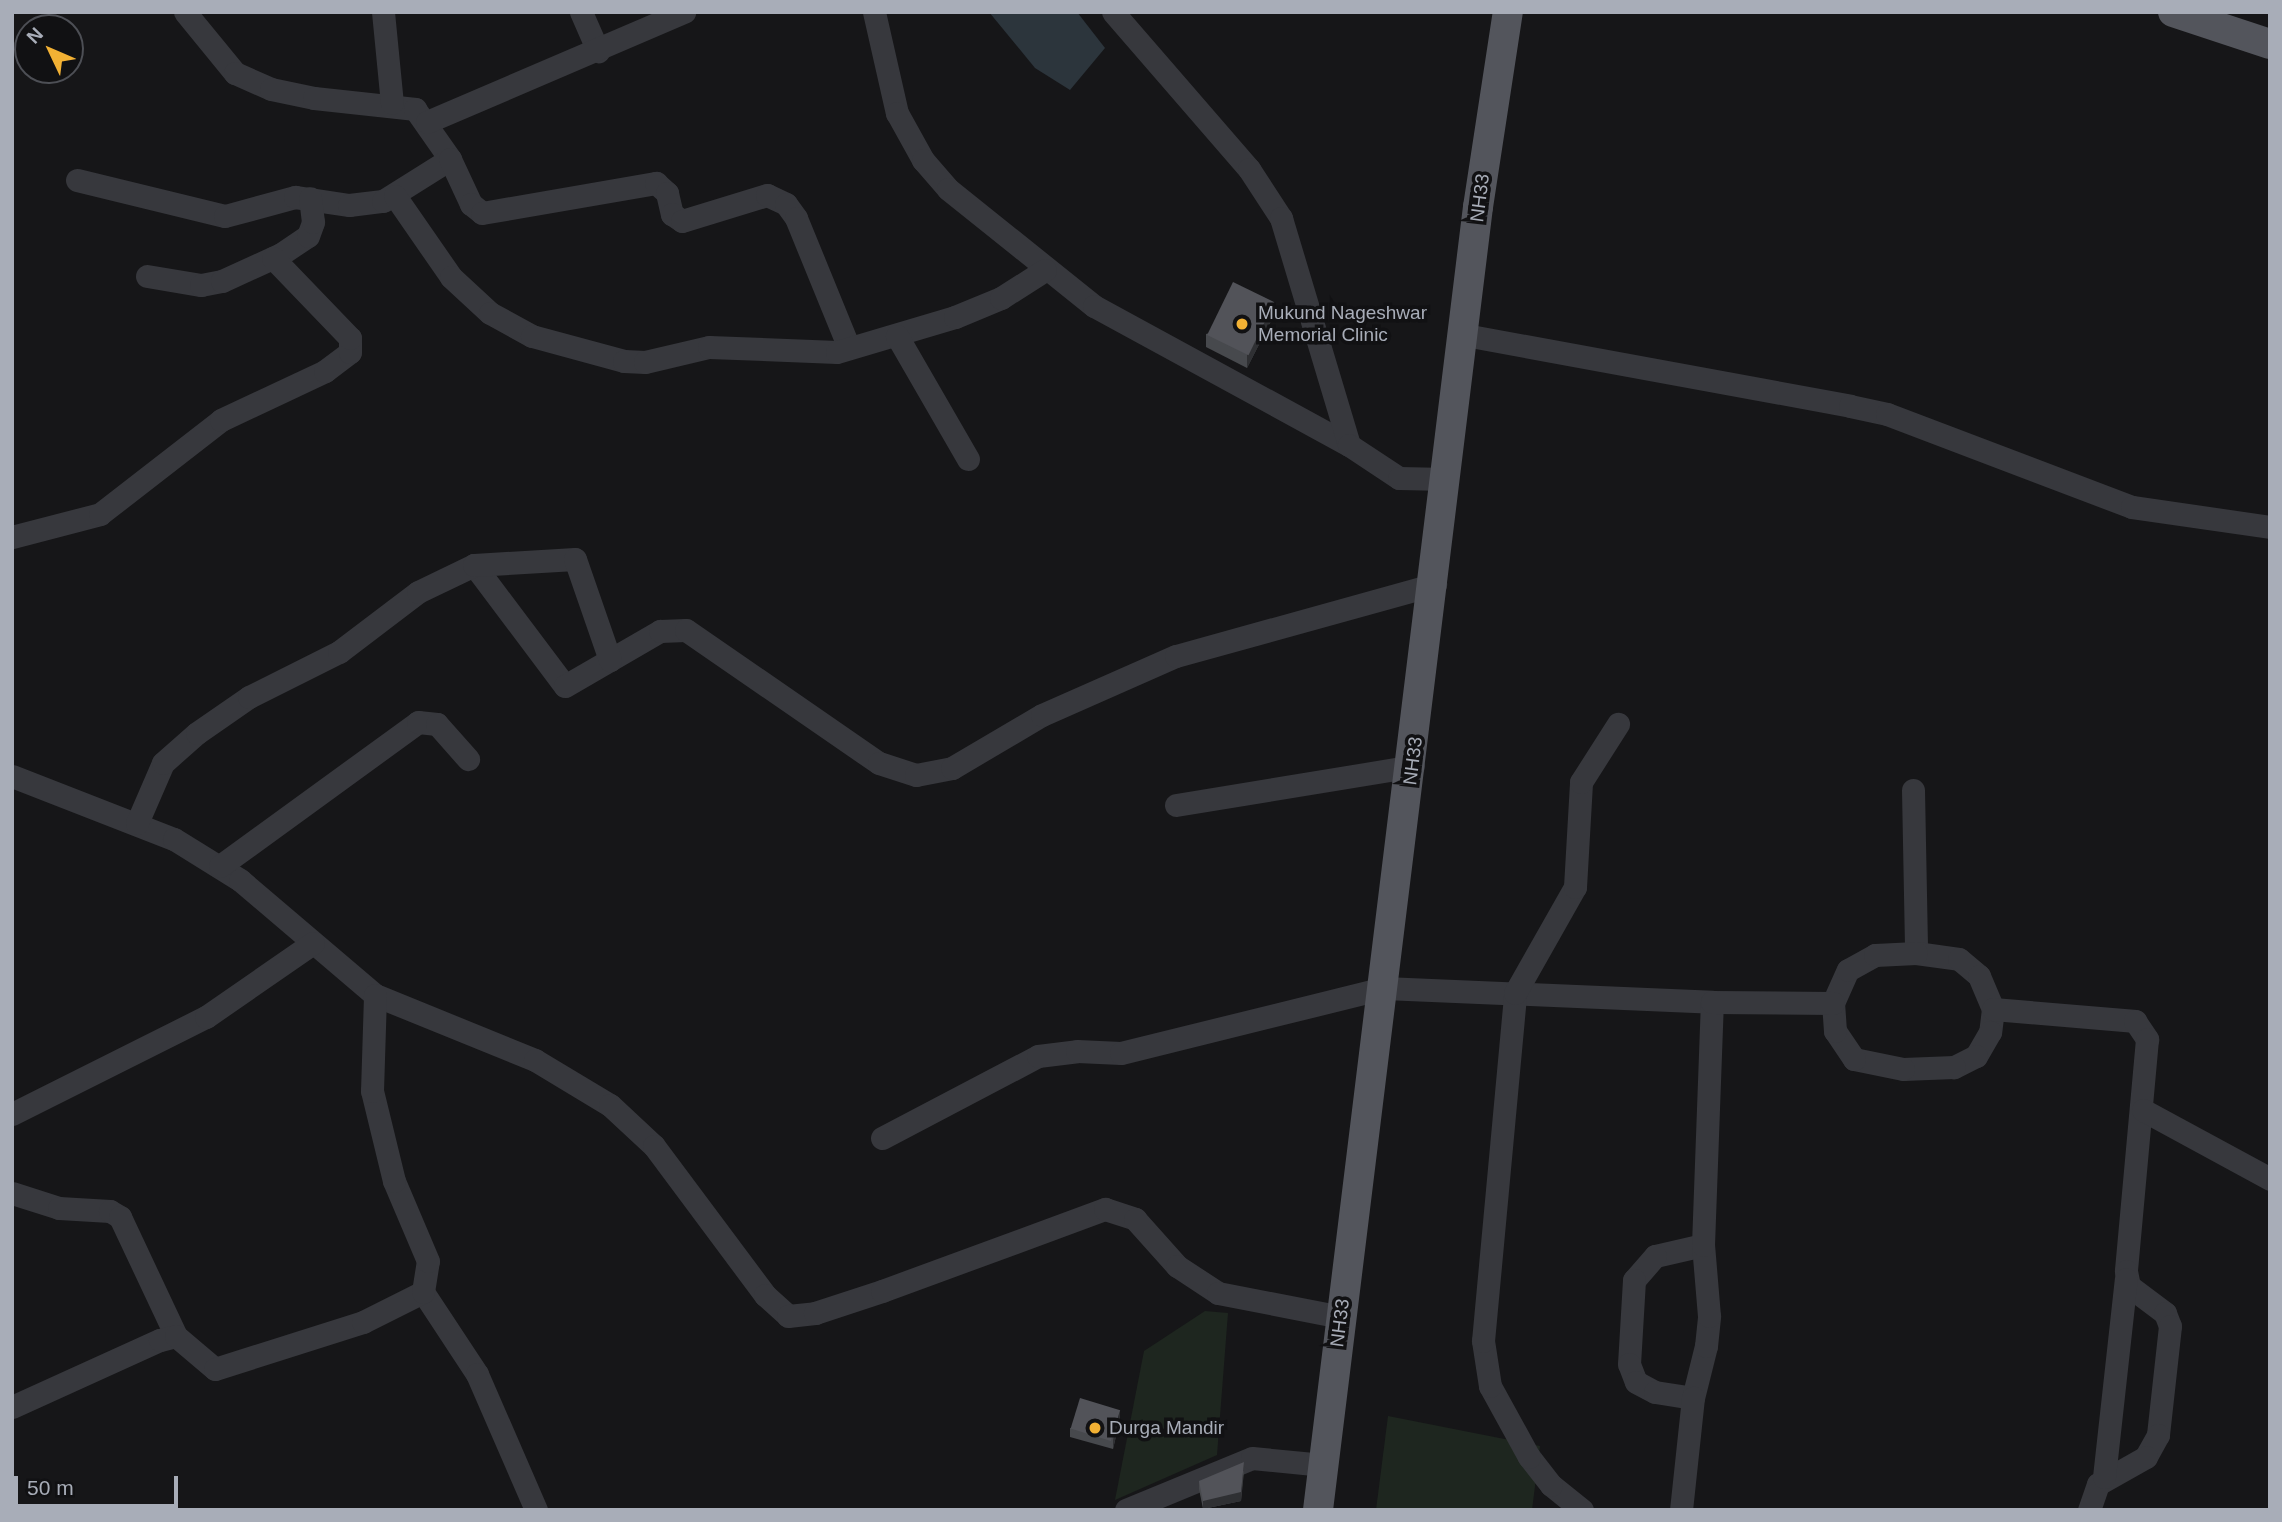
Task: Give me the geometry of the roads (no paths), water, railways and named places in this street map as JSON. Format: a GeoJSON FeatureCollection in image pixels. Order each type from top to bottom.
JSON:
{"type":"FeatureCollection","features":[{"type":"Feature","properties":{"kind":"main road","name":"NH33"},"geometry":{"type":"LineString","coordinates":[[1318,1510],[1413,766],[1480,194],[1508,12]]}},
{"type":"Feature","properties":{"kind":"main road"},"geometry":{"type":"LineString","coordinates":[[2173,12],[2270,44]]}},
{"type":"Feature","properties":{"kind":"street"},"geometry":{"type":"LineString","coordinates":[[185,12],[225,65],[252,81],[335,102],[392,103],[415,109],[427,122],[450,159],[471,204],[482,213],[647,183],[663,187],[672,214],[682,221],[756,197],[778,198],[796,218],[849,348]]}},
{"type":"Feature","properties":{"kind":"street"},"geometry":{"type":"LineString","coordinates":[[383,12],[392,103]]}},
{"type":"Feature","properties":{"kind":"street"},"geometry":{"type":"LineString","coordinates":[[581,12],[598,51]]}},
{"type":"Feature","properties":{"kind":"street"},"geometry":{"type":"LineString","coordinates":[[427,122],[684,12]]}},
{"type":"Feature","properties":{"kind":"street"},"geometry":{"type":"LineString","coordinates":[[874,12],[887,81],[897,113],[923,160],[948,189],[1045,270],[1115,318],[1349,445],[1399,478],[1447,480]]}},
{"type":"Feature","properties":{"kind":"street"},"geometry":{"type":"LineString","coordinates":[[1113,12],[1250,169],[1281,218],[1349,445]]}},
{"type":"Feature","properties":{"kind":"street"},"geometry":{"type":"LineString","coordinates":[[77,180],[208,215],[246,214],[282,199],[310,198],[349,205],[396,196],[450,159]]}},
{"type":"Feature","properties":{"kind":"street"},"geometry":{"type":"LineString","coordinates":[[396,196],[467,295],[514,329],[559,346],[645,362],[709,347],[814,354],[849,348],[897,336],[981,307],[1045,270]]}},
{"type":"Feature","properties":{"kind":"street"},"geometry":{"type":"LineString","coordinates":[[147,276],[201,285],[222,281],[273,258],[308,236],[313,222],[310,198]]}},
{"type":"Feature","properties":{"kind":"street"},"geometry":{"type":"LineString","coordinates":[[12,537],[100,514],[221,420],[325,371],[351,352],[350,338],[273,258]]}},
{"type":"Feature","properties":{"kind":"street"},"geometry":{"type":"LineString","coordinates":[[1465,335],[1850,405],[1887,414],[2132,507],[2270,527]]}},
{"type":"Feature","properties":{"kind":"street"},"geometry":{"type":"LineString","coordinates":[[897,336],[968,459]]}},
{"type":"Feature","properties":{"kind":"street"},"geometry":{"type":"LineString","coordinates":[[138,823],[163,763],[197,733],[249,697],[339,652],[418,592],[474,565],[575,559],[610,660]]}},
{"type":"Feature","properties":{"kind":"street"},"geometry":{"type":"LineString","coordinates":[[474,565],[565,686],[660,631],[686,630],[879,763],[916,775],[934,774],[952,768],[1052,711],[1176,656],[1435,584]]}},
{"type":"Feature","properties":{"kind":"street"},"geometry":{"type":"LineString","coordinates":[[220,866],[418,722],[437,724],[468,759]]}},
{"type":"Feature","properties":{"kind":"street"},"geometry":{"type":"LineString","coordinates":[[1582,1510],[1551,1485],[1529,1457],[1496,1400],[1483,1359],[1514,993],[1575,887],[1581,782],[1618,724]]}},
{"type":"Feature","properties":{"kind":"street"},"geometry":{"type":"LineString","coordinates":[[1176,805],[1413,766]]}},
{"type":"Feature","properties":{"kind":"street"},"geometry":{"type":"LineString","coordinates":[[12,776],[138,823],[220,866],[376,995],[535,1060],[610,1105],[654,1146],[765,1295],[789,1316],[815,1313],[882,1292],[1105,1209],[1135,1219],[1177,1266],[1218,1293],[1341,1317]]}},
{"type":"Feature","properties":{"kind":"street"},"geometry":{"type":"LineString","coordinates":[[1913,790],[1916,953]]}},
{"type":"Feature","properties":{"kind":"street"},"geometry":{"type":"LineString","coordinates":[[12,1114],[206,1017],[313,943]]}},
{"type":"Feature","properties":{"kind":"street"},"geometry":{"type":"LineString","coordinates":[[1916,953],[1959,959],[1979,976],[1993,1009],[1990,1032],[1976,1056],[1954,1068],[1903,1069],[1854,1059],[1835,1031],[1833,1003],[1848,970],[1875,955],[1916,953]]}},
{"type":"Feature","properties":{"kind":"street"},"geometry":{"type":"LineString","coordinates":[[882,1138],[1038,1056],[1077,1051],[1121,1053],[1384,988],[1712,1002],[1833,1003]]}},
{"type":"Feature","properties":{"kind":"street"},"geometry":{"type":"LineString","coordinates":[[376,995],[372,1091],[394,1181],[428,1261],[424,1292],[477,1374],[536,1510]]}},
{"type":"Feature","properties":{"kind":"street"},"geometry":{"type":"LineString","coordinates":[[1681,1510],[1693,1398],[1709,1315],[1703,1245],[1712,1002]]}},
{"type":"Feature","properties":{"kind":"street"},"geometry":{"type":"LineString","coordinates":[[1993,1009],[2134,1021],[2147,1038],[2143,1110],[2104,1477]]}},
{"type":"Feature","properties":{"kind":"street"},"geometry":{"type":"LineString","coordinates":[[2143,1110],[2270,1179]]}},
{"type":"Feature","properties":{"kind":"street"},"geometry":{"type":"LineString","coordinates":[[12,1193],[59,1208],[110,1211],[120,1217],[176,1336],[215,1369],[363,1322],[424,1292]]}},
{"type":"Feature","properties":{"kind":"street"},"geometry":{"type":"LineString","coordinates":[[1693,1398],[1655,1392],[1636,1382],[1629,1364],[1629,1320],[1634,1280],[1645,1263],[1703,1245]]}},
{"type":"Feature","properties":{"kind":"street"},"geometry":{"type":"LineString","coordinates":[[2089,1510],[2092,1493],[2104,1477],[2146,1457],[2156,1443],[2170,1333],[2165,1313],[2135,1292],[2126,1279]]}},
{"type":"Feature","properties":{"kind":"street"},"geometry":{"type":"LineString","coordinates":[[12,1408],[176,1336]]}},
{"type":"Feature","properties":{"kind":"street"},"geometry":{"type":"LineString","coordinates":[[1126,1510],[1252,1458],[1324,1465]]}},
{"type":"Feature","properties":{"kind":"place","name":"Mukund Nageshwar Memorial Clinic"},"geometry":{"type":"Point","coordinates":[1242,324]}},
{"type":"Feature","properties":{"kind":"place","name":"Durga Mandir"},"geometry":{"type":"Point","coordinates":[1095,1428]}}]}
